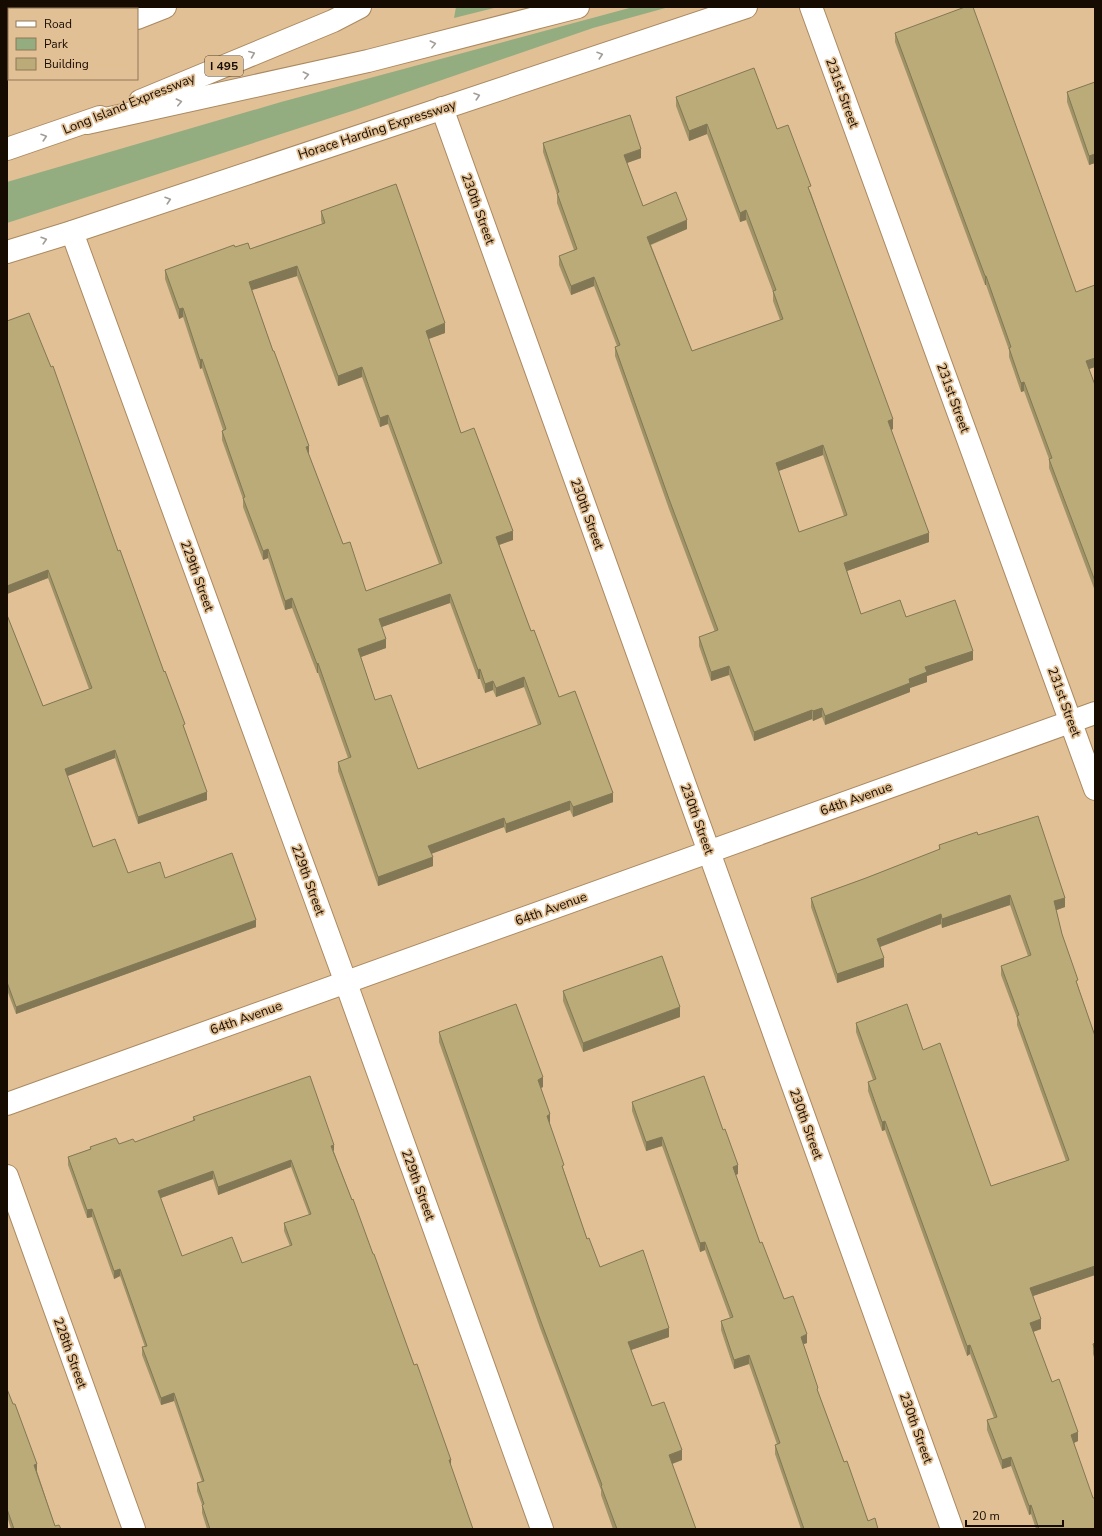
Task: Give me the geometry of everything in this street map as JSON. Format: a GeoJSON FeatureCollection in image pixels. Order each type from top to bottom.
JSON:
{"type":"FeatureCollection","features":[{"type":"Feature","properties":{"kind":"main road"},"geometry":{"type":"LineString","coordinates":[[138,18],[165,7]]}},
{"type":"Feature","properties":{"kind":"main road","name":"Long Island Expressway"},"geometry":{"type":"LineString","coordinates":[[7,149],[87,123],[333,21],[360,7]]}},
{"type":"Feature","properties":{"kind":"main road"},"geometry":{"type":"LineString","coordinates":[[87,123],[368,61],[578,7]]}},
{"type":"Feature","properties":{"kind":"main road","name":"Horace Harding Expressway"},"geometry":{"type":"LineString","coordinates":[[7,252],[72,232],[746,7]]}},
{"type":"Feature","properties":{"kind":"main road","name":"231st Street"},"geometry":{"type":"LineString","coordinates":[[811,7],[1095,789]]}},
{"type":"Feature","properties":{"kind":"main road","name":"230th Street"},"geometry":{"type":"LineString","coordinates":[[442,108],[952,1529]]}},
{"type":"Feature","properties":{"kind":"main road","name":"229th Street"},"geometry":{"type":"LineString","coordinates":[[72,232],[346,983],[542,1529]]}},
{"type":"Feature","properties":{"kind":"main road","name":"64th Avenue"},"geometry":{"type":"LineString","coordinates":[[7,1104],[1095,713]]}},
{"type":"Feature","properties":{"kind":"main road","name":"228th Street"},"geometry":{"type":"LineString","coordinates":[[7,1176],[134,1529]]}},
{"type":"Feature","properties":{"kind":"green space"},"geometry":{"type":"Polygon","coordinates":[[[456,7],[498,7],[454,18],[456,7]]]}},
{"type":"Feature","properties":{"kind":"green space"},"geometry":{"type":"Polygon","coordinates":[[[633,7],[669,7],[593,28],[355,110],[7,223],[7,182],[281,102],[633,7]]]}},
{"type":"Feature","properties":{"kind":"building"},"geometry":{"type":"Polygon","coordinates":[[[965,7],[973,7],[1076,292],[1095,285],[1095,358],[1086,361],[1095,385],[1095,581],[1049,459],[1052,458],[1024,382],[1021,383],[1009,348],[1011,347],[986,276],[895,33],[965,7]]]}},
{"type":"Feature","properties":{"kind":"building"},"geometry":{"type":"Polygon","coordinates":[[[754,68],[777,129],[788,125],[811,186],[808,187],[893,419],[888,421],[929,533],[844,563],[861,614],[900,600],[906,617],[955,600],[973,651],[925,667],[927,672],[909,679],[910,683],[825,716],[822,708],[812,710],[754,732],[729,666],[711,672],[699,637],[718,630],[669,499],[615,347],[620,345],[594,277],[571,286],[559,256],[577,249],[557,193],[559,192],[543,143],[630,115],[641,149],[624,155],[643,206],[676,192],[687,220],[647,237],[692,351],[783,319],[773,291],[776,290],[746,210],[740,213],[707,124],[689,131],[676,97],[754,68]],[[823,445],[776,463],[799,532],[847,515],[823,445]]]}},
{"type":"Feature","properties":{"kind":"building"},"geometry":{"type":"Polygon","coordinates":[[[1095,82],[1095,154],[1089,156],[1067,92],[1095,82]]]}},
{"type":"Feature","properties":{"kind":"building"},"geometry":{"type":"Polygon","coordinates":[[[396,184],[445,323],[426,331],[461,433],[474,428],[513,531],[496,537],[531,631],[534,630],[559,697],[575,691],[613,793],[573,807],[570,801],[506,824],[504,818],[428,846],[433,857],[378,877],[338,762],[351,757],[318,663],[317,664],[292,598],[285,601],[268,549],[263,551],[243,498],[245,497],[222,431],[226,429],[202,359],[200,360],[183,308],[179,309],[165,270],[234,245],[235,247],[248,243],[250,249],[325,223],[321,211],[396,184]],[[297,266],[249,282],[309,446],[306,447],[343,544],[350,542],[366,591],[442,563],[388,415],[380,418],[362,367],[338,376],[297,266]],[[450,594],[379,619],[386,639],[358,649],[375,700],[391,695],[418,769],[541,724],[524,677],[496,688],[493,681],[485,684],[480,669],[478,670],[450,594]]]}},
{"type":"Feature","properties":{"kind":"building"},"geometry":{"type":"Polygon","coordinates":[[[29,313],[51,367],[53,366],[118,551],[120,550],[164,672],[165,671],[185,724],[183,725],[207,792],[138,817],[115,750],[65,769],[93,847],[115,839],[128,873],[160,862],[165,878],[232,853],[256,920],[16,1007],[7,982],[7,615],[43,706],[92,688],[48,570],[7,586],[7,321],[29,313]]]}},
{"type":"Feature","properties":{"kind":"building"},"geometry":{"type":"Polygon","coordinates":[[[1038,816],[1065,898],[1054,901],[1062,934],[1095,1036],[1095,1266],[1030,1288],[1041,1319],[1030,1323],[1052,1382],[1059,1379],[1078,1432],[1071,1435],[1093,1498],[1095,1498],[1095,1529],[1039,1529],[1031,1505],[1029,1506],[1011,1457],[1002,1460],[987,1420],[997,1417],[970,1345],[967,1346],[885,1121],[882,1122],[868,1082],[876,1079],[856,1023],[907,1004],[923,1050],[940,1043],[991,1186],[1069,1160],[1017,1016],[1019,1015],[1001,966],[1031,955],[1010,895],[942,919],[941,914],[877,939],[884,958],[837,974],[811,898],[940,849],[939,845],[977,832],[978,835],[1038,816]]]}},
{"type":"Feature","properties":{"kind":"building"},"geometry":{"type":"Polygon","coordinates":[[[662,956],[680,1007],[583,1043],[563,991],[662,956]]]}},
{"type":"Feature","properties":{"kind":"building"},"geometry":{"type":"Polygon","coordinates":[[[516,1004],[543,1077],[538,1080],[550,1114],[547,1116],[564,1165],[562,1166],[587,1239],[589,1238],[600,1267],[643,1250],[669,1328],[628,1342],[652,1406],[664,1402],[682,1450],[669,1455],[696,1529],[617,1529],[540,1319],[439,1032],[516,1004]]]}},
{"type":"Feature","properties":{"kind":"building"},"geometry":{"type":"Polygon","coordinates":[[[310,1076],[334,1145],[331,1146],[374,1254],[414,1365],[417,1364],[451,1460],[449,1460],[473,1529],[210,1529],[197,1483],[204,1481],[174,1393],[161,1398],[142,1347],[147,1346],[120,1269],[114,1271],[92,1209],[87,1210],[68,1157],[91,1149],[90,1147],[116,1138],[119,1144],[133,1139],[135,1142],[195,1120],[193,1117],[310,1076]],[[291,1160],[218,1187],[213,1171],[158,1191],[182,1256],[232,1237],[242,1263],[292,1245],[284,1223],[311,1214],[291,1160]]]}},
{"type":"Feature","properties":{"kind":"building"},"geometry":{"type":"Polygon","coordinates":[[[704,1076],[723,1130],[725,1129],[738,1165],[733,1167],[760,1243],[762,1242],[784,1299],[793,1296],[807,1334],[801,1337],[818,1388],[817,1389],[844,1462],[847,1461],[868,1521],[875,1518],[878,1529],[804,1529],[775,1445],[780,1443],[749,1355],[734,1360],[721,1321],[733,1317],[705,1242],[700,1243],[662,1137],[646,1142],[632,1102],[704,1076]]]}},
{"type":"Feature","properties":{"kind":"building"},"geometry":{"type":"Polygon","coordinates":[[[7,1389],[13,1404],[15,1404],[37,1464],[34,1465],[55,1526],[59,1525],[61,1529],[14,1529],[7,1509],[7,1389]]]}}]}
